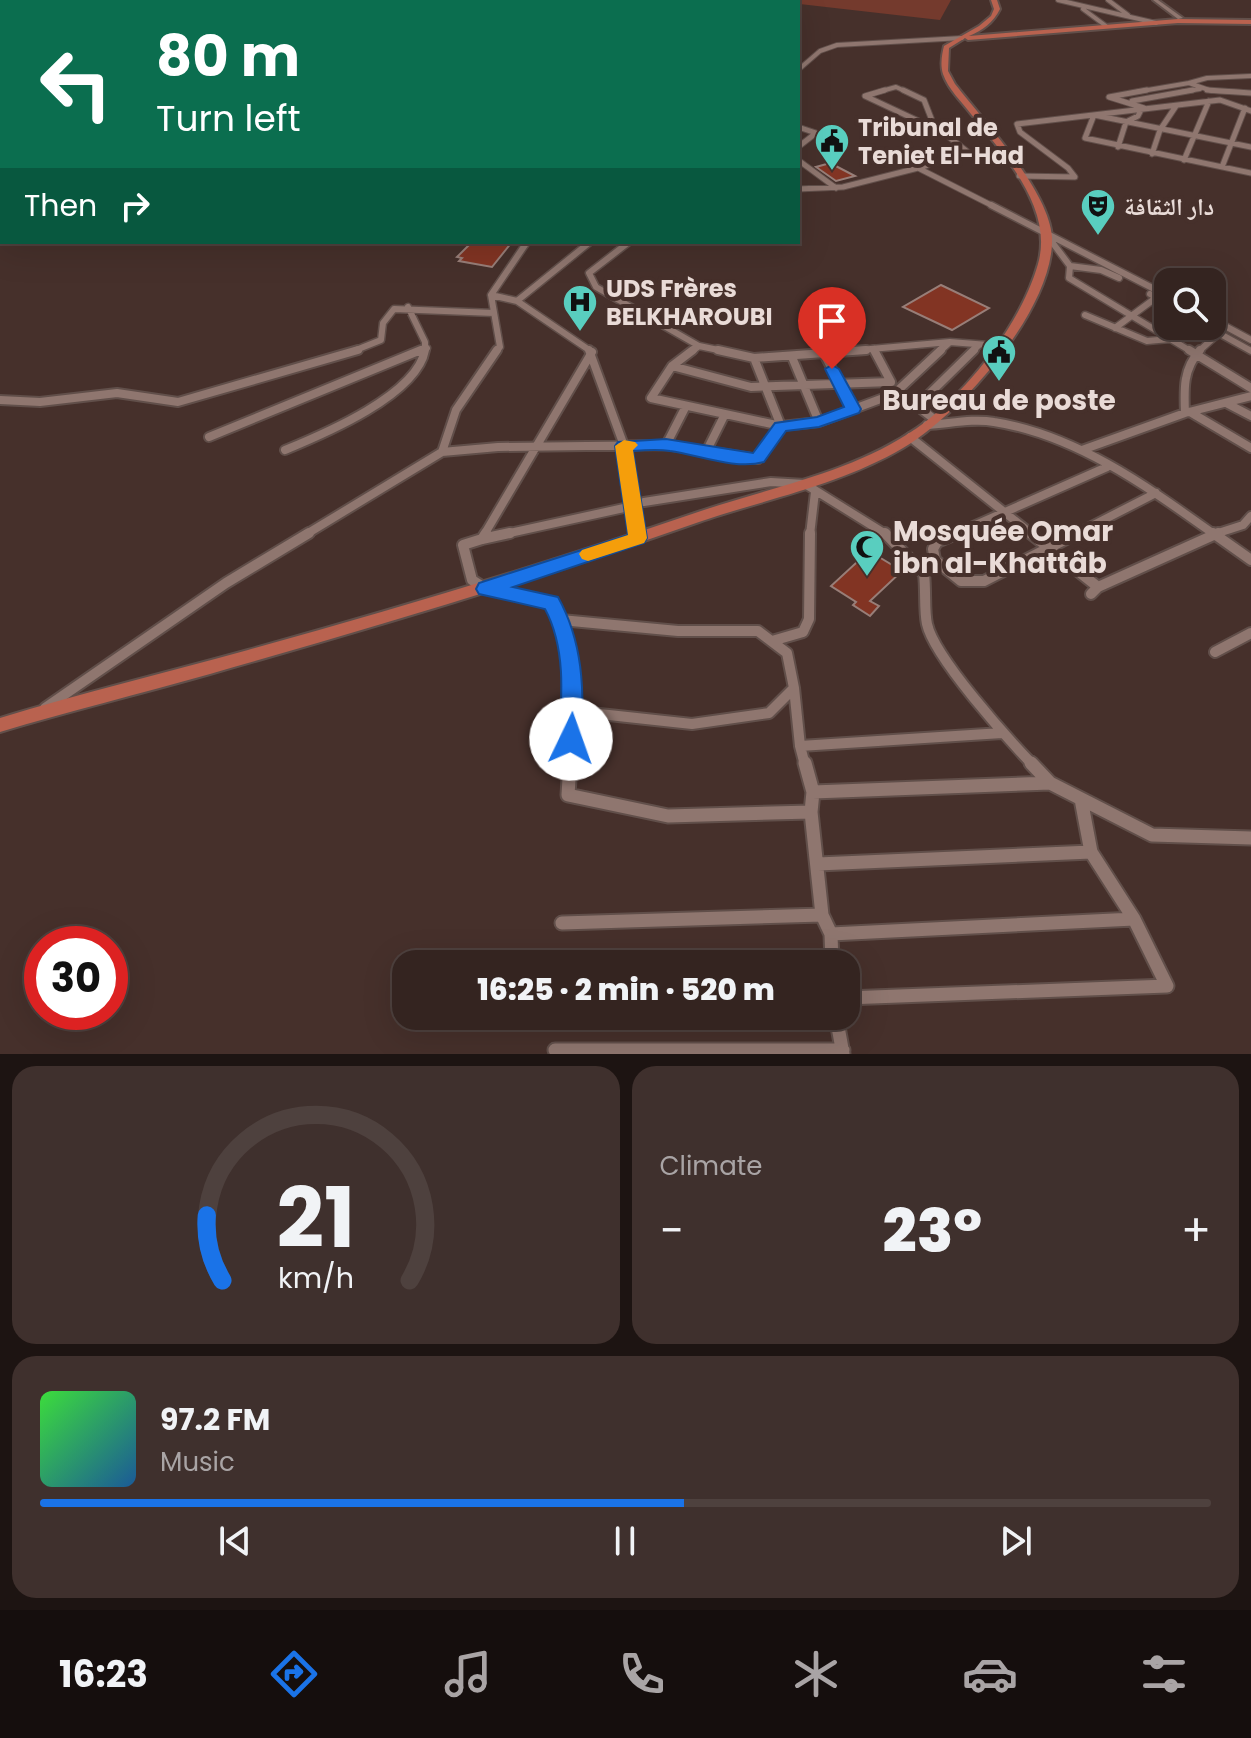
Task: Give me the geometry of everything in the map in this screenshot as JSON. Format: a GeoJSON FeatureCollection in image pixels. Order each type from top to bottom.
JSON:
{"type":"FeatureCollection","features":[{"type":"Feature","properties":{"kind":"main road"},"geometry":{"type":"LineString","coordinates":[[0,725],[486,589],[741,502],[810,488],[877,456],[931,422],[962,393],[1001,346],[1035,291],[1045,255],[1047,235],[1038,205],[948,77],[946,47],[992,20],[997,9],[994,0]]}},
{"type":"Feature","properties":{"kind":"main road"},"geometry":{"type":"LineString","coordinates":[[962,38],[1159,23],[1178,18],[1251,22]]}},
{"type":"Feature","properties":{"kind":"street"},"geometry":{"type":"LineString","coordinates":[[1058,0],[1159,23]]}},
{"type":"Feature","properties":{"kind":"street"},"geometry":{"type":"LineString","coordinates":[[1071,0],[1106,26]]}},
{"type":"Feature","properties":{"kind":"street"},"geometry":{"type":"LineString","coordinates":[[1108,0],[1131,17]]}},
{"type":"Feature","properties":{"kind":"street"},"geometry":{"type":"LineString","coordinates":[[1155,0],[1178,18]]}},
{"type":"Feature","properties":{"kind":"street"},"geometry":{"type":"LineString","coordinates":[[800,68],[820,51],[837,45],[962,38]]}},
{"type":"Feature","properties":{"kind":"street"},"geometry":{"type":"LineString","coordinates":[[1144,110],[1109,97],[1207,78],[1251,76]]}},
{"type":"Feature","properties":{"kind":"street"},"geometry":{"type":"LineString","coordinates":[[1189,83],[1220,100],[1248,110],[1229,143],[1222,167]]}},
{"type":"Feature","properties":{"kind":"street"},"geometry":{"type":"LineString","coordinates":[[800,189],[836,188],[969,153],[933,123],[924,100],[896,87],[865,96],[944,133]]}},
{"type":"Feature","properties":{"kind":"street"},"geometry":{"type":"LineString","coordinates":[[1126,102],[1200,89]]}},
{"type":"Feature","properties":{"kind":"street"},"geometry":{"type":"LineString","coordinates":[[1209,93],[1227,89],[1251,93]]}},
{"type":"Feature","properties":{"kind":"street"},"geometry":{"type":"LineString","coordinates":[[1019,176],[1075,177],[1068,168],[1020,132],[1017,124],[1220,100]]}},
{"type":"Feature","properties":{"kind":"street"},"geometry":{"type":"LineString","coordinates":[[1184,160],[1209,101]]}},
{"type":"Feature","properties":{"kind":"street"},"geometry":{"type":"LineString","coordinates":[[1152,154],[1160,130],[1176,106]]}},
{"type":"Feature","properties":{"kind":"street"},"geometry":{"type":"LineString","coordinates":[[1118,147],[1126,122],[1144,110]]}},
{"type":"Feature","properties":{"kind":"street"},"geometry":{"type":"LineString","coordinates":[[1094,115],[1251,147]]}},
{"type":"Feature","properties":{"kind":"street"},"geometry":{"type":"LineString","coordinates":[[1094,115],[1085,138],[1251,173]]}},
{"type":"Feature","properties":{"kind":"street"},"geometry":{"type":"LineString","coordinates":[[800,128],[816,133],[800,145]]}},
{"type":"Feature","properties":{"kind":"street"},"geometry":{"type":"LineString","coordinates":[[800,162],[836,188]]}},
{"type":"Feature","properties":{"kind":"street"},"geometry":{"type":"LineString","coordinates":[[918,168],[1154,289]]}},
{"type":"Feature","properties":{"kind":"street"},"geometry":{"type":"LineString","coordinates":[[800,172],[810,172]]}},
{"type":"Feature","properties":{"kind":"street"},"geometry":{"type":"LineString","coordinates":[[1047,235],[1070,266],[1069,278],[1154,330]]}},
{"type":"Feature","properties":{"kind":"street"},"geometry":{"type":"LineString","coordinates":[[442,452],[444,433],[477,376],[500,347],[491,295],[526,244]]}},
{"type":"Feature","properties":{"kind":"street"},"geometry":{"type":"LineString","coordinates":[[517,301],[588,244]]}},
{"type":"Feature","properties":{"kind":"street"},"geometry":{"type":"LineString","coordinates":[[626,244],[589,273],[596,287],[699,346],[754,358],[874,350],[928,342],[1001,346]]}},
{"type":"Feature","properties":{"kind":"street"},"geometry":{"type":"LineString","coordinates":[[1070,266],[1110,273],[1154,295]]}},
{"type":"Feature","properties":{"kind":"street"},"geometry":{"type":"LineString","coordinates":[[491,295],[517,301],[592,352],[624,446],[637,538]]}},
{"type":"Feature","properties":{"kind":"street"},"geometry":{"type":"LineString","coordinates":[[1115,328],[1154,299]]}},
{"type":"Feature","properties":{"kind":"street"},"geometry":{"type":"LineString","coordinates":[[0,400],[40,402],[117,393],[178,402],[196,399],[375,345],[381,340],[381,328],[387,315],[394,309],[408,307],[494,313]]}},
{"type":"Feature","properties":{"kind":"street"},"geometry":{"type":"LineString","coordinates":[[285,450],[312,440],[371,407],[417,375],[427,348],[408,307]]}},
{"type":"Feature","properties":{"kind":"street"},"geometry":{"type":"LineString","coordinates":[[1085,315],[1147,341],[1158,340]]}},
{"type":"Feature","properties":{"kind":"street"},"geometry":{"type":"LineString","coordinates":[[1226,327],[1251,340]]}},
{"type":"Feature","properties":{"kind":"street"},"geometry":{"type":"LineString","coordinates":[[1226,337],[1251,351]]}},
{"type":"Feature","properties":{"kind":"street"},"geometry":{"type":"LineString","coordinates":[[1172,340],[1251,388]]}},
{"type":"Feature","properties":{"kind":"street"},"geometry":{"type":"LineString","coordinates":[[1188,413],[1183,371],[1195,354],[1211,340]]}},
{"type":"Feature","properties":{"kind":"street"},"geometry":{"type":"LineString","coordinates":[[699,346],[672,366],[651,398],[781,426],[819,422],[894,394],[950,342]]}},
{"type":"Feature","properties":{"kind":"street"},"geometry":{"type":"LineString","coordinates":[[917,406],[979,345]]}},
{"type":"Feature","properties":{"kind":"street"},"geometry":{"type":"LineString","coordinates":[[209,437],[427,348]]}},
{"type":"Feature","properties":{"kind":"street"},"geometry":{"type":"LineString","coordinates":[[672,366],[751,387],[891,382],[874,350]]}},
{"type":"Feature","properties":{"kind":"street"},"geometry":{"type":"LineString","coordinates":[[482,539],[592,352]]}},
{"type":"Feature","properties":{"kind":"street"},"geometry":{"type":"LineString","coordinates":[[824,354],[853,409]]}},
{"type":"Feature","properties":{"kind":"street"},"geometry":{"type":"LineString","coordinates":[[792,357],[819,422]]}},
{"type":"Feature","properties":{"kind":"street"},"geometry":{"type":"LineString","coordinates":[[754,358],[781,426]]}},
{"type":"Feature","properties":{"kind":"street"},"geometry":{"type":"LineString","coordinates":[[894,394],[917,406],[931,422],[992,421],[1082,450],[1156,493],[1251,560]]}},
{"type":"Feature","properties":{"kind":"street"},"geometry":{"type":"LineString","coordinates":[[1082,450],[1188,413],[1251,396]]}},
{"type":"Feature","properties":{"kind":"street"},"geometry":{"type":"LineString","coordinates":[[1228,404],[1251,416]]}},
{"type":"Feature","properties":{"kind":"street"},"geometry":{"type":"LineString","coordinates":[[666,445],[686,406]]}},
{"type":"Feature","properties":{"kind":"street"},"geometry":{"type":"LineString","coordinates":[[1188,413],[1251,448]]}},
{"type":"Feature","properties":{"kind":"street"},"geometry":{"type":"LineString","coordinates":[[706,452],[725,414]]}},
{"type":"Feature","properties":{"kind":"street"},"geometry":{"type":"LineString","coordinates":[[39,713],[226,583],[442,452],[666,445],[758,459],[781,426]]}},
{"type":"Feature","properties":{"kind":"street"},"geometry":{"type":"LineString","coordinates":[[910,437],[1051,549],[1095,590],[1214,534],[1243,525],[1251,516]]}},
{"type":"Feature","properties":{"kind":"street"},"geometry":{"type":"LineString","coordinates":[[1107,467],[937,542],[933,549],[935,560],[951,576],[973,583],[984,581],[1156,493]]}},
{"type":"Feature","properties":{"kind":"street"},"geometry":{"type":"LineString","coordinates":[[644,502],[771,482],[810,488],[884,532],[924,574],[927,624],[940,651],[1002,733],[1050,783],[1152,835],[1251,838]]}},
{"type":"Feature","properties":{"kind":"street"},"geometry":{"type":"LineString","coordinates":[[772,641],[803,632],[809,619],[810,488]]}},
{"type":"Feature","properties":{"kind":"street"},"geometry":{"type":"LineString","coordinates":[[633,506],[463,545],[472,580],[486,589],[551,603],[561,620],[574,684],[568,795],[668,816],[811,812]]}},
{"type":"Feature","properties":{"kind":"street"},"geometry":{"type":"LineString","coordinates":[[561,620],[678,631],[758,631],[787,653],[800,746],[813,792],[811,812],[822,915],[831,934],[832,950]]}},
{"type":"Feature","properties":{"kind":"street"},"geometry":{"type":"LineString","coordinates":[[1215,652],[1251,633]]}},
{"type":"Feature","properties":{"kind":"street"},"geometry":{"type":"LineString","coordinates":[[572,711],[692,724],[769,713],[794,688]]}},
{"type":"Feature","properties":{"kind":"street"},"geometry":{"type":"LineString","coordinates":[[800,746],[1002,733]]}},
{"type":"Feature","properties":{"kind":"street"},"geometry":{"type":"LineString","coordinates":[[813,792],[1050,783]]}},
{"type":"Feature","properties":{"kind":"street"},"geometry":{"type":"LineString","coordinates":[[860,997],[1167,986],[1134,919],[1091,852],[1081,799]]}},
{"type":"Feature","properties":{"kind":"street"},"geometry":{"type":"LineString","coordinates":[[818,864],[1091,852]]}},
{"type":"Feature","properties":{"kind":"street"},"geometry":{"type":"LineString","coordinates":[[562,923],[822,915]]}},
{"type":"Feature","properties":{"kind":"street"},"geometry":{"type":"LineString","coordinates":[[831,934],[1134,919]]}},
{"type":"Feature","properties":{"kind":"street"},"geometry":{"type":"LineString","coordinates":[[555,1050],[843,1052],[839,1030]]}},
{"type":"Feature","properties":{"kind":"shaded area"},"geometry":{"type":"Polygon","coordinates":[[[800,0],[951,0],[940,20],[800,4],[800,0]]]}},
{"type":"Feature","properties":{"kind":"building","name":"Tribunal de Teniet El-Had"},"geometry":{"type":"Polygon","coordinates":[[[830,163],[855,176],[836,181],[816,167],[830,163]]]}},
{"type":"Feature","properties":{"kind":"building"},"geometry":{"type":"Polygon","coordinates":[[[470,244],[510,244],[492,267],[459,261],[462,258],[457,257],[470,244]]]}},
{"type":"Feature","properties":{"kind":"building"},"geometry":{"type":"Polygon","coordinates":[[[941,285],[989,308],[952,330],[903,307],[941,285]]]}},
{"type":"Feature","properties":{"kind":"building","name":"Mosquée Omar ibn al-Khattâb"},"geometry":{"type":"Polygon","coordinates":[[[869,551],[902,571],[870,601],[879,606],[870,616],[853,605],[856,602],[831,586],[869,551]]]}},
{"type":"Feature","properties":{"kind":"slow traffic"},"geometry":{"type":"LineString","coordinates":[[588,554],[637,538],[624,446],[629,445]]}},
{"type":"Feature","properties":{"kind":"place","name":"Tribunal de Teniet El-Had"},"geometry":{"type":"Point","coordinates":[832,172]}},
{"type":"Feature","properties":{"kind":"place","name":"دار الثقافة"},"geometry":{"type":"Point","coordinates":[1098,237]}},
{"type":"Feature","properties":{"kind":"place","name":"UDS Frères BELKHAROUBI"},"geometry":{"type":"Point","coordinates":[580,333]}},
{"type":"Feature","properties":{"kind":"place","name":"Bureau de poste"},"geometry":{"type":"Point","coordinates":[999,383]}},
{"type":"Feature","properties":{"kind":"place","name":"Mosquée Omar ibn al-Khattâb"},"geometry":{"type":"Point","coordinates":[867,578]}},
{"type":"Feature","properties":{"kind":"route"},"geometry":{"type":"LineString","coordinates":[[571,739],[574,684],[561,620],[551,603],[486,589],[637,538],[624,446],[666,445],[758,459],[781,426],[819,422],[853,409],[832,369]]}}]}
